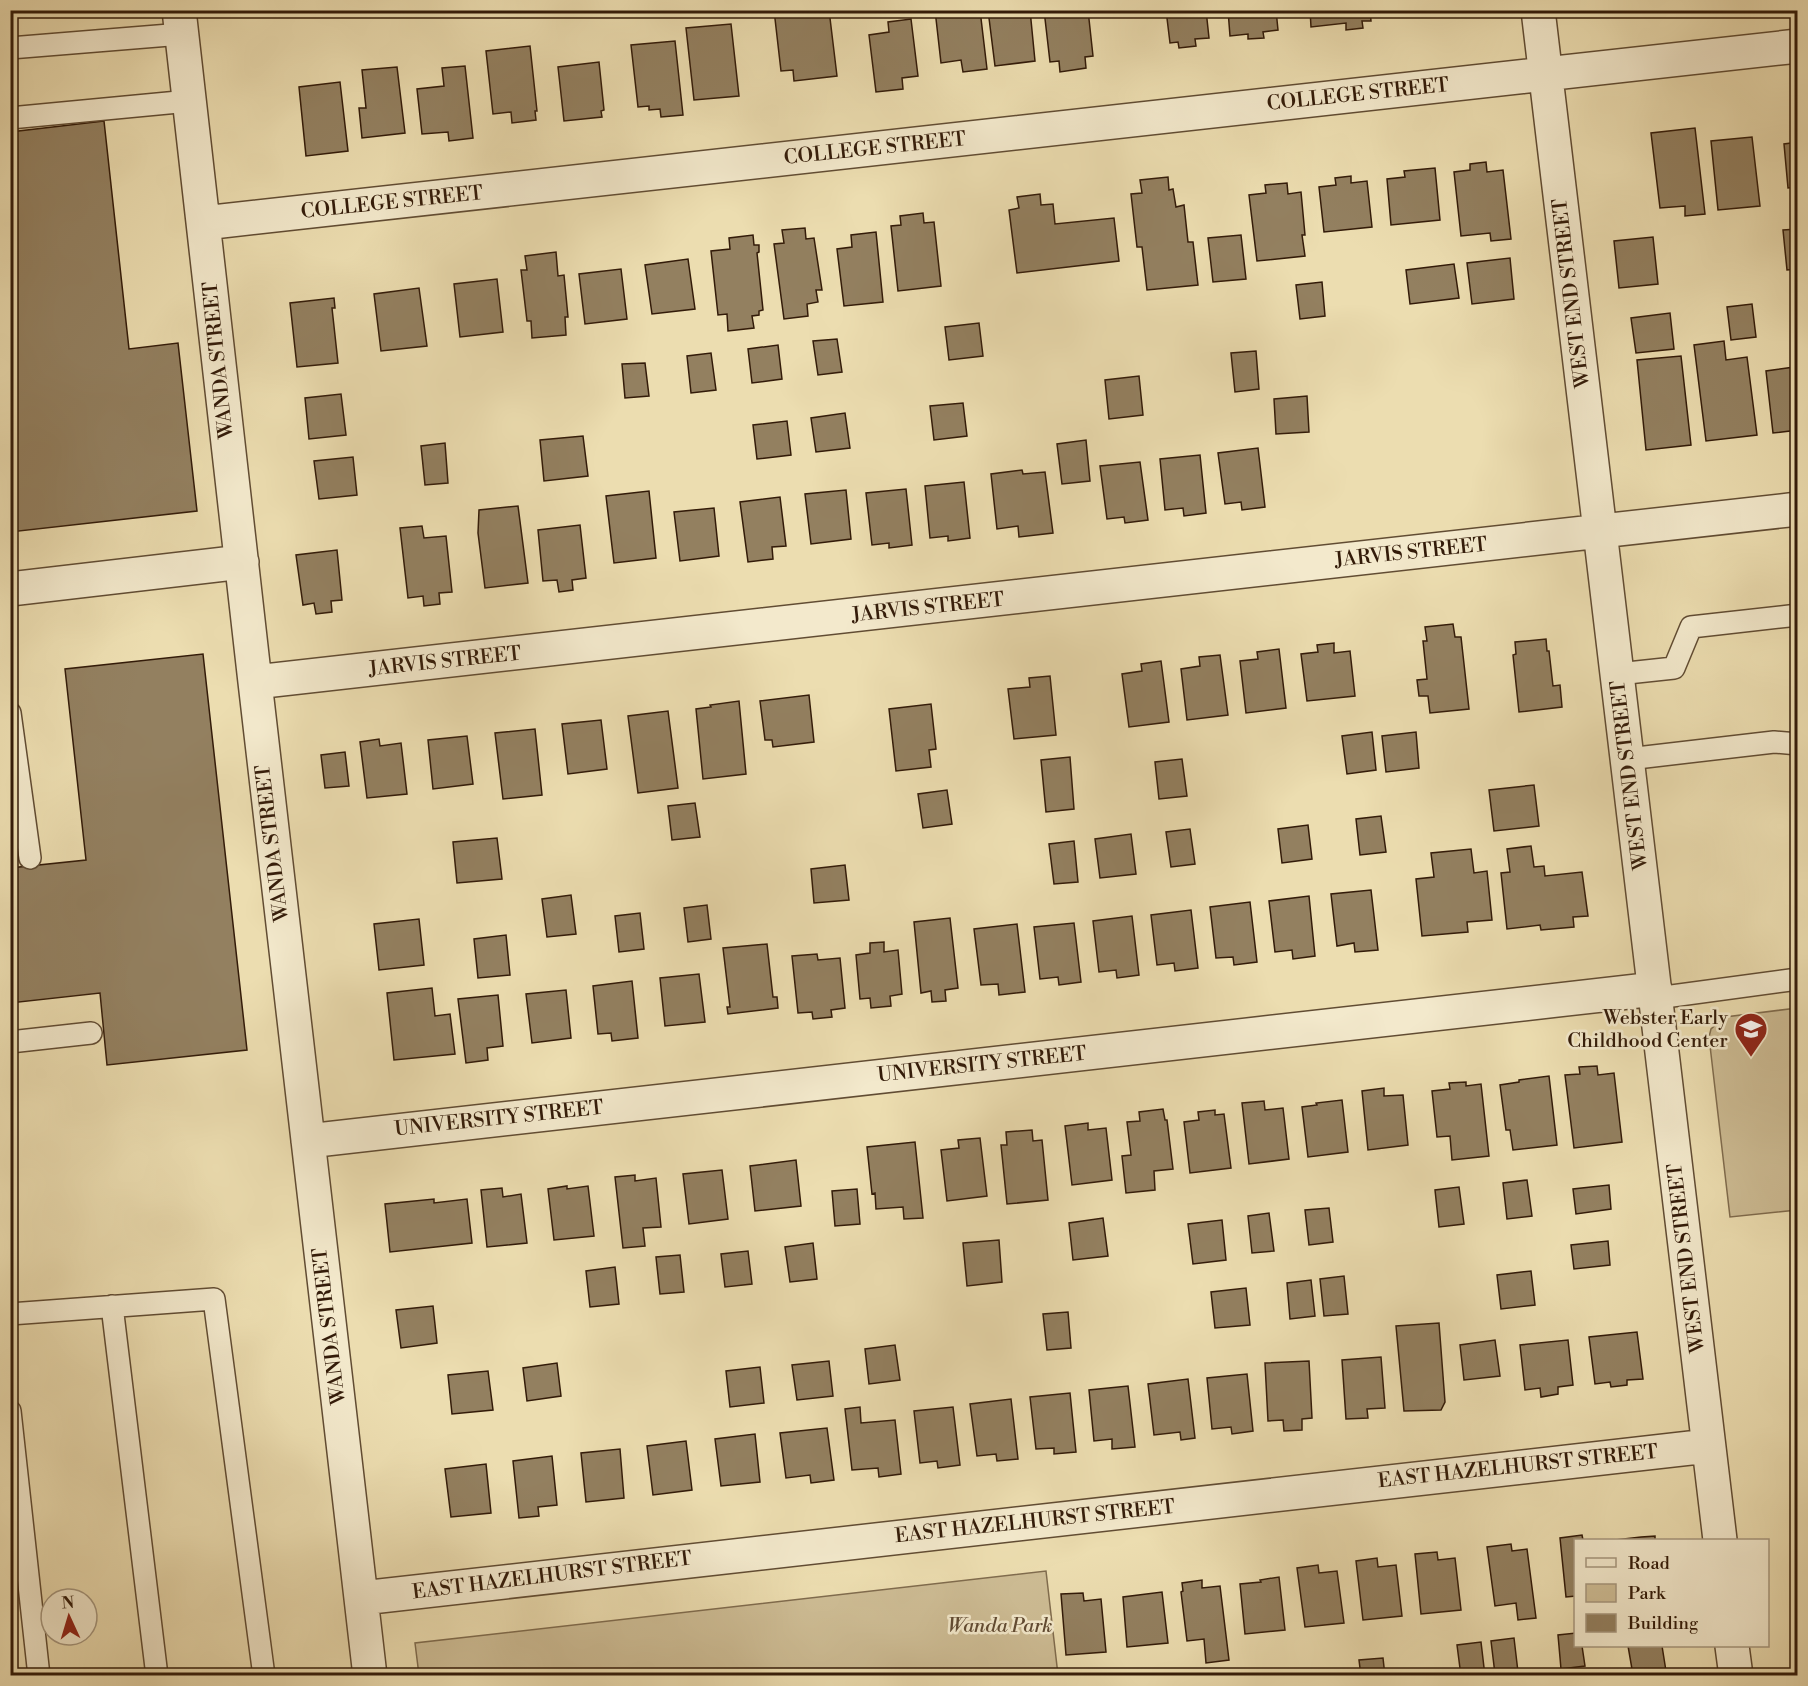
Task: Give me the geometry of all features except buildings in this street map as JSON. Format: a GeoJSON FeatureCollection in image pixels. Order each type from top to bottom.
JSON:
{"type":"FeatureCollection","features":[{"type":"Feature","properties":{"kind":"street","name":"WEST END STREET"},"geometry":{"type":"LineString","coordinates":[[1538,10],[1720,1539]]}},
{"type":"Feature","properties":{"kind":"street","name":"WANDA STREET"},"geometry":{"type":"LineString","coordinates":[[181,22],[370,1676]]}},
{"type":"Feature","properties":{"kind":"street","name":"COLLEGE STREET"},"geometry":{"type":"LineString","coordinates":[[204,223],[1797,46]]}},
{"type":"Feature","properties":{"kind":"street","name":"JARVIS STREET"},"geometry":{"type":"LineString","coordinates":[[255,682],[1797,509]]}},
{"type":"Feature","properties":{"kind":"street"},"geometry":{"type":"LineString","coordinates":[[10,589],[242,562]]}},
{"type":"Feature","properties":{"kind":"street","name":"UNIVERSITY STREET"},"geometry":{"type":"LineString","coordinates":[[308,1141],[1656,994]]}},
{"type":"Feature","properties":{"kind":"street","name":"EAST HAZELHURST STREET"},"geometry":{"type":"LineString","coordinates":[[362,1598],[1708,1446]]}},
{"type":"Feature","properties":{"kind":"street"},"geometry":{"type":"LineString","coordinates":[[1732,1647],[1736,1676]]}},
{"type":"Feature","properties":{"kind":"lane"},"geometry":{"type":"LineString","coordinates":[[10,48],[181,22]]}},
{"type":"Feature","properties":{"kind":"lane"},"geometry":{"type":"LineString","coordinates":[[10,118],[189,101]]}},
{"type":"Feature","properties":{"kind":"lane"},"geometry":{"type":"LineString","coordinates":[[1618,674],[1674,668],[1691,627],[1797,615]]}},
{"type":"Feature","properties":{"kind":"lane"},"geometry":{"type":"LineString","coordinates":[[10,713],[30,858]]}},
{"type":"Feature","properties":{"kind":"lane"},"geometry":{"type":"LineString","coordinates":[[1628,759],[1774,742],[1797,744]]}},
{"type":"Feature","properties":{"kind":"lane"},"geometry":{"type":"LineString","coordinates":[[1656,994],[1797,979]]}},
{"type":"Feature","properties":{"kind":"lane"},"geometry":{"type":"LineString","coordinates":[[10,1042],[91,1033]]}},
{"type":"Feature","properties":{"kind":"lane"},"geometry":{"type":"LineString","coordinates":[[10,1314],[214,1299],[264,1676]]}},
{"type":"Feature","properties":{"kind":"lane"},"geometry":{"type":"LineString","coordinates":[[111,1306],[157,1676]]}},
{"type":"Feature","properties":{"kind":"lane"},"geometry":{"type":"LineString","coordinates":[[10,1412],[39,1676]]}},
{"type":"Feature","properties":{"kind":"green space"},"geometry":{"type":"Polygon","coordinates":[[[1797,1008],[1797,1210],[1730,1217],[1709,1037],[1711,1029],[1725,1017],[1797,1008]]]}},
{"type":"Feature","properties":{"kind":"green space","name":"Wanda Park"},"geometry":{"type":"Polygon","coordinates":[[[1046,1571],[1058,1675],[419,1675],[415,1643],[1046,1571]]]}},
{"type":"Feature","properties":{"kind":"place","name":"Webster Early Childhood Center"},"geometry":{"type":"Point","coordinates":[1751,1058]}}]}
